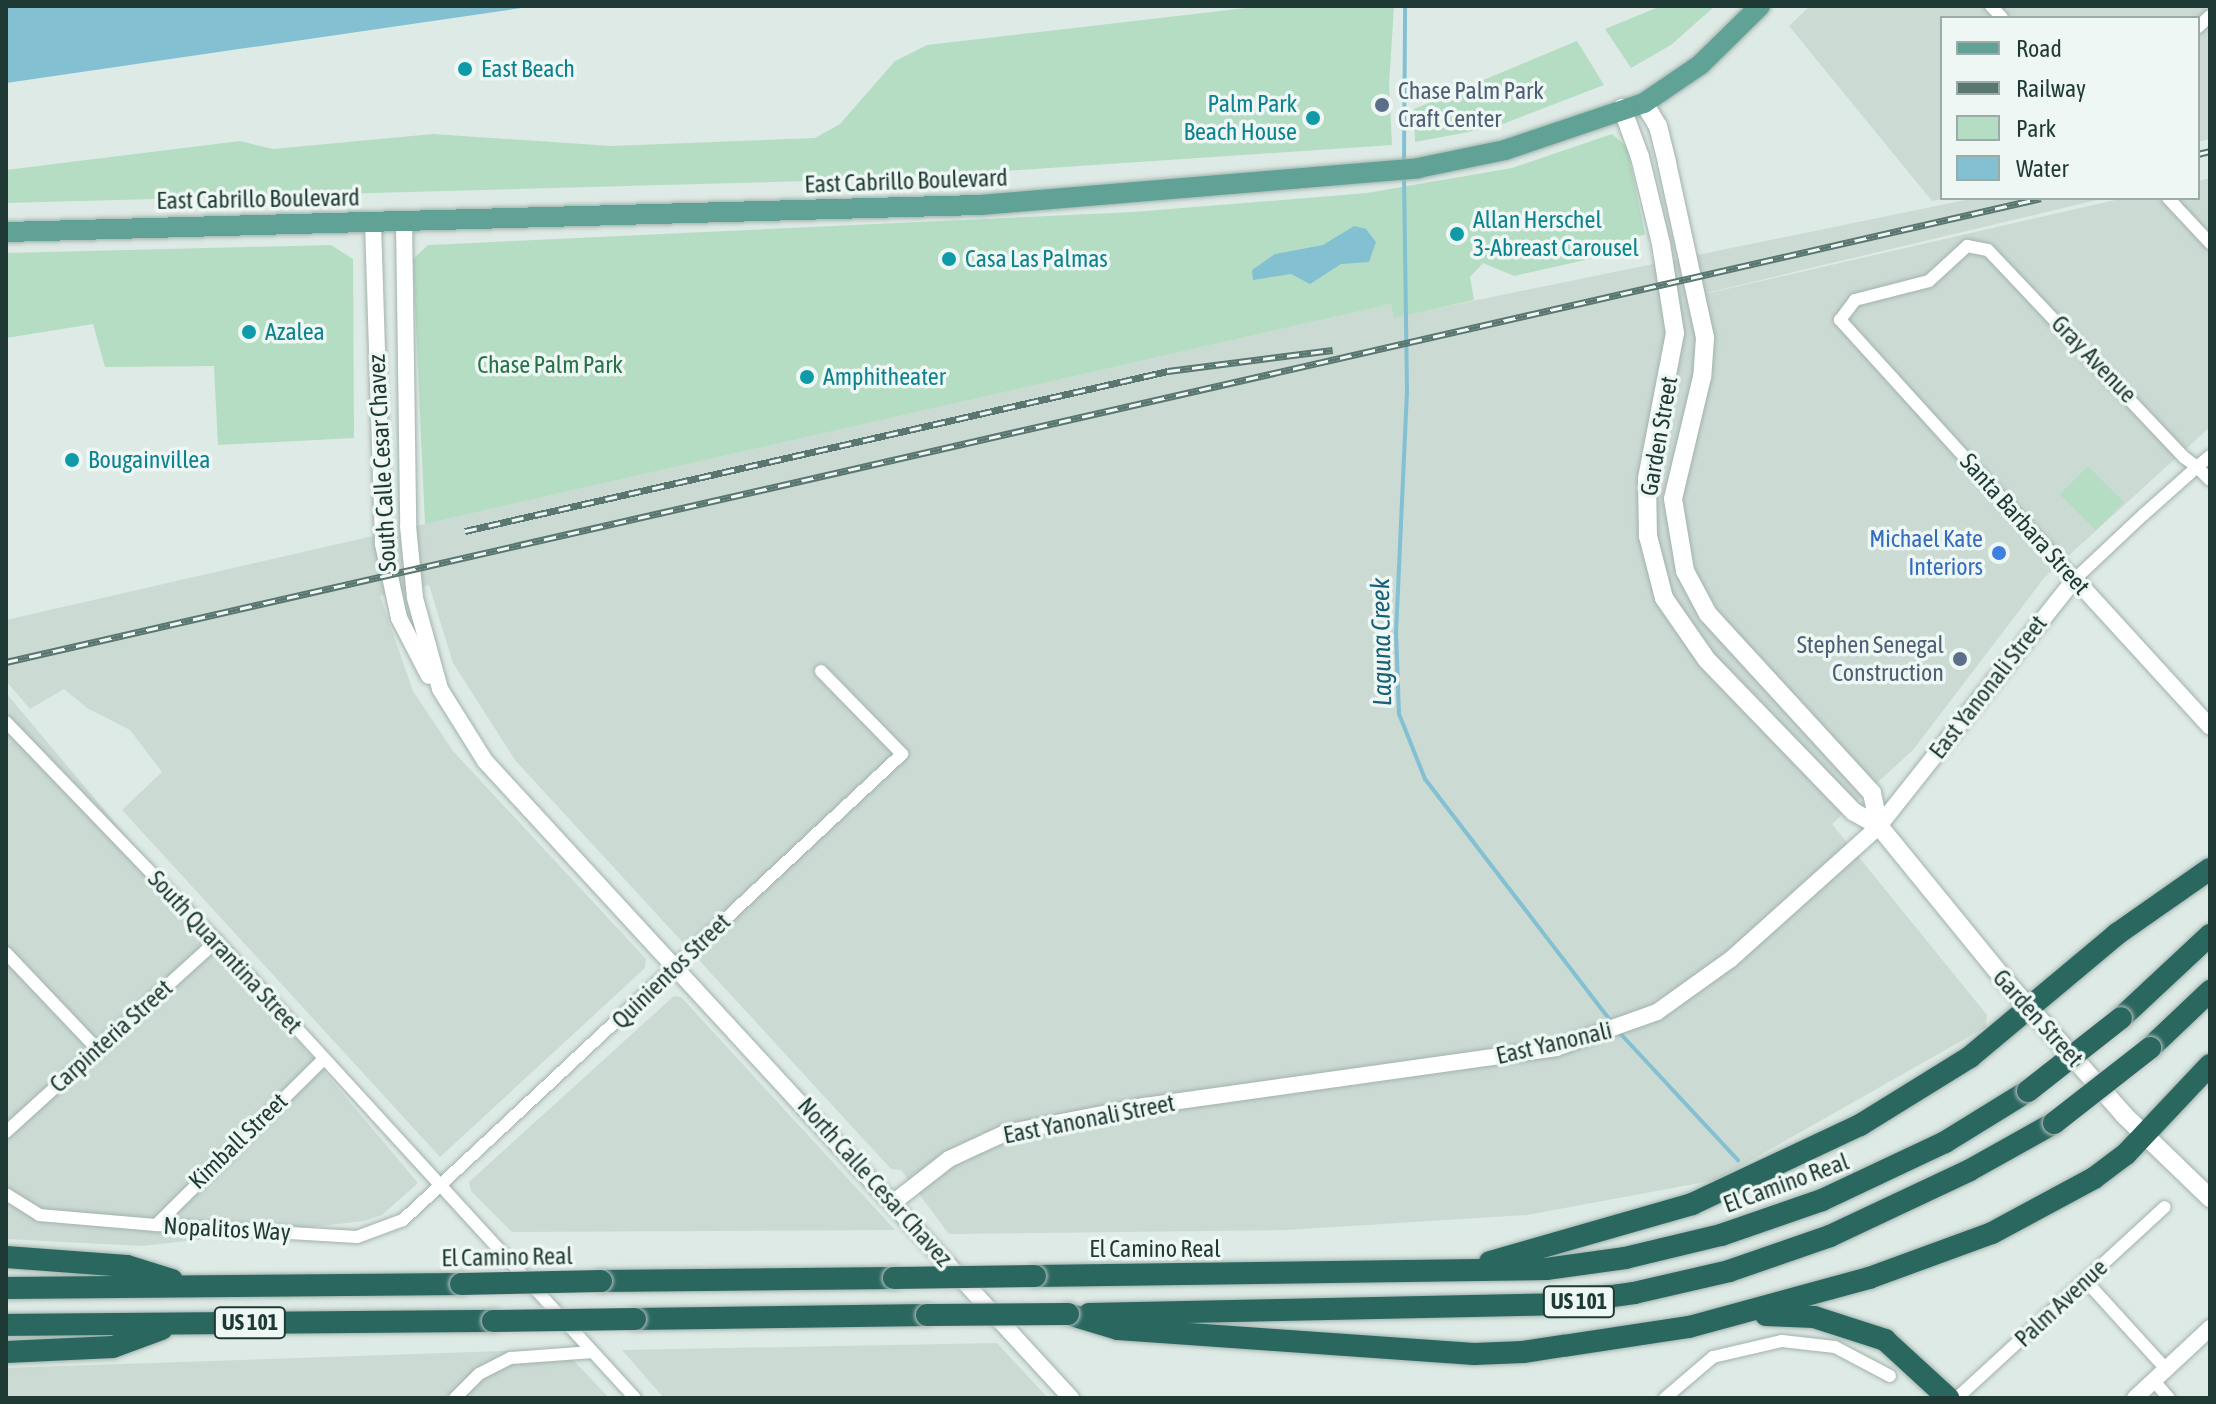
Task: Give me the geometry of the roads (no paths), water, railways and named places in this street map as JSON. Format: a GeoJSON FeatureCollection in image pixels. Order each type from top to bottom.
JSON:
{"type":"FeatureCollection","features":[{"type":"Feature","properties":{"kind":"highway"},"geometry":{"type":"LineString","coordinates":[[1454,1272],[1648,1220],[1726,1191],[1899,1104],[1970,1057],[2027,1006],[2210,869]]}},
{"type":"Feature","properties":{"kind":"highway","name":"El Camino Real"},"geometry":{"type":"LineString","coordinates":[[6,1288],[1454,1272],[1599,1262],[1677,1247],[1755,1224],[1888,1172],[2028,1091],[2121,1018],[2210,935]]}},
{"type":"Feature","properties":{"kind":"highway","name":"US 101"},"geometry":{"type":"LineString","coordinates":[[6,1325],[1068,1314],[1555,1304],[1634,1293],[1729,1271],[1830,1236],[1958,1177],[2054,1123],[2150,1048],[2210,991]]}},
{"type":"Feature","properties":{"kind":"highway"},"geometry":{"type":"LineString","coordinates":[[1068,1314],[1118,1329],[1474,1354],[1613,1340],[1721,1320],[1869,1278],[1992,1233],[2094,1178],[2145,1136],[2210,1065]]}},
{"type":"Feature","properties":{"kind":"highway"},"geometry":{"type":"LineString","coordinates":[[6,1257],[127,1266],[192,1286]]}},
{"type":"Feature","properties":{"kind":"highway"},"geometry":{"type":"LineString","coordinates":[[1721,1320],[1792,1315],[1858,1328],[1885,1340],[1948,1398]]}},
{"type":"Feature","properties":{"kind":"highway"},"geometry":{"type":"LineString","coordinates":[[6,1352],[113,1347],[177,1324]]}},
{"type":"Feature","properties":{"kind":"main road","name":"East Cabrillo Boulevard"},"geometry":{"type":"LineString","coordinates":[[6,232],[981,205],[1418,168],[1529,143],[1622,108],[1644,103],[1700,65],[1760,6]]}},
{"type":"Feature","properties":{"kind":"main road","name":"Garden Street"},"geometry":{"type":"LineString","coordinates":[[1644,103],[1661,139],[1705,338],[1702,377],[1673,499],[1685,571],[1708,614],[1872,793],[1879,826]]}},
{"type":"Feature","properties":{"kind":"main road","name":"Garden Street"},"geometry":{"type":"LineString","coordinates":[[1622,108],[1640,157],[1661,244],[1675,333],[1647,479],[1648,536],[1664,598],[1707,660],[1854,812],[1879,826],[2027,1006],[2145,1136],[2210,1198]]}},
{"type":"Feature","properties":{"kind":"street"},"geometry":{"type":"LineString","coordinates":[[2170,200],[2210,243]]}},
{"type":"Feature","properties":{"kind":"street","name":"South Calle Cesar Chavez"},"geometry":{"type":"LineString","coordinates":[[404,222],[408,526],[415,598],[440,689]]}},
{"type":"Feature","properties":{"kind":"street","name":"South Calle Cesar Chavez"},"geometry":{"type":"LineString","coordinates":[[373,223],[379,492],[387,575],[399,618],[422,669],[440,689],[485,761],[679,966]]}},
{"type":"Feature","properties":{"kind":"street","name":"Gray Avenue"},"geometry":{"type":"LineString","coordinates":[[1840,320],[1855,300],[1929,281],[1959,252],[1973,247],[1995,255],[2210,480]]}},
{"type":"Feature","properties":{"kind":"street","name":"Santa Barbara Street"},"geometry":{"type":"LineString","coordinates":[[1840,320],[2210,727]]}},
{"type":"Feature","properties":{"kind":"street","name":"East Yanonali Street"},"geometry":{"type":"LineString","coordinates":[[1879,826],[2075,579],[2210,456]]}},
{"type":"Feature","properties":{"kind":"street","name":"Quinientos Street"},"geometry":{"type":"LineString","coordinates":[[440,1186],[679,966],[902,754],[821,671]]}},
{"type":"Feature","properties":{"kind":"street","name":"South Quarantina Street"},"geometry":{"type":"LineString","coordinates":[[6,722],[217,941],[635,1398]]}},
{"type":"Feature","properties":{"kind":"street","name":"East Yanonali"},"geometry":{"type":"LineString","coordinates":[[1303,1086],[1589,1040],[1635,1023],[1722,966],[1879,826]]}},
{"type":"Feature","properties":{"kind":"street","name":"Carpinteria Street"},"geometry":{"type":"LineString","coordinates":[[6,1132],[217,941]]}},
{"type":"Feature","properties":{"kind":"street"},"geometry":{"type":"LineString","coordinates":[[6,953],[98,1050]]}},
{"type":"Feature","properties":{"kind":"street","name":"North Calle Cesar Chavez"},"geometry":{"type":"LineString","coordinates":[[679,966],[1071,1398]]}},
{"type":"Feature","properties":{"kind":"street","name":"Kimball Street"},"geometry":{"type":"LineString","coordinates":[[156,1225],[324,1059]]}},
{"type":"Feature","properties":{"kind":"street","name":"East Yanonali Street"},"geometry":{"type":"LineString","coordinates":[[894,1202],[949,1159],[1005,1133],[1144,1106],[1303,1086]]}},
{"type":"Feature","properties":{"kind":"street","name":"Nopalitos Way"},"geometry":{"type":"LineString","coordinates":[[6,1194],[39,1215],[357,1237],[403,1220],[440,1186]]}},
{"type":"Feature","properties":{"kind":"street","name":"Palm Avenue"},"geometry":{"type":"LineString","coordinates":[[1957,1398],[2165,1207]]}},
{"type":"Feature","properties":{"kind":"street"},"geometry":{"type":"LineString","coordinates":[[2085,1280],[2166,1369]]}},
{"type":"Feature","properties":{"kind":"street"},"geometry":{"type":"LineString","coordinates":[[2135,1398],[2210,1328]]}},
{"type":"Feature","properties":{"kind":"street"},"geometry":{"type":"LineString","coordinates":[[1665,1398],[1713,1357],[1782,1341],[1835,1347],[1890,1376]]}},
{"type":"Feature","properties":{"kind":"street"},"geometry":{"type":"LineString","coordinates":[[455,1398],[479,1374],[511,1358],[593,1352]]}},
{"type":"Feature","properties":{"kind":"street"},"geometry":{"type":"LineString","coordinates":[[2154,1381],[2169,1398]]}},
{"type":"Feature","properties":{"kind":"water"},"geometry":{"type":"Polygon","coordinates":[[[6,6],[535,6],[6,83],[6,6]]]}},
{"type":"Feature","properties":{"kind":"water"},"geometry":{"type":"Polygon","coordinates":[[[1354,226],[1366,229],[1376,242],[1369,262],[1341,264],[1310,284],[1291,274],[1253,280],[1252,270],[1275,254],[1323,245],[1354,226]]]}},
{"type":"Feature","properties":{"kind":"waterway","name":"Laguna Creek"},"geometry":{"type":"LineString","coordinates":[[1404,164],[1405,6]]}},
{"type":"Feature","properties":{"kind":"waterway","name":"Laguna Creek"},"geometry":{"type":"LineString","coordinates":[[1404,176],[1407,391],[1396,632],[1399,714],[1425,779],[1612,1023]]}},
{"type":"Feature","properties":{"kind":"waterway","name":"Laguna Creek"},"geometry":{"type":"LineString","coordinates":[[1617,1030],[1738,1160]]}},
{"type":"Feature","properties":{"kind":"railway"},"geometry":{"type":"LineString","coordinates":[[2200,154],[2210,151]]}},
{"type":"Feature","properties":{"kind":"railway"},"geometry":{"type":"LineString","coordinates":[[6,662],[2032,200]]}},
{"type":"Feature","properties":{"kind":"railway"},"geometry":{"type":"LineString","coordinates":[[465,531],[1168,371],[1333,350]]}},
{"type":"Feature","properties":{"kind":"place","name":"East Beach"},"geometry":{"type":"Point","coordinates":[465,69]}},
{"type":"Feature","properties":{"kind":"place","name":"Chase Palm Park Craft Center"},"geometry":{"type":"Point","coordinates":[1382,105]}},
{"type":"Feature","properties":{"kind":"place","name":"Palm Park Beach House"},"geometry":{"type":"Point","coordinates":[1313,118]}},
{"type":"Feature","properties":{"kind":"place","name":"Allan Herschel 3-Abreast Carousel"},"geometry":{"type":"Point","coordinates":[1457,234]}},
{"type":"Feature","properties":{"kind":"place","name":"Casa Las Palmas"},"geometry":{"type":"Point","coordinates":[949,259]}},
{"type":"Feature","properties":{"kind":"place","name":"Azalea"},"geometry":{"type":"Point","coordinates":[249,332]}},
{"type":"Feature","properties":{"kind":"place","name":"Amphitheater"},"geometry":{"type":"Point","coordinates":[807,377]}},
{"type":"Feature","properties":{"kind":"place","name":"Bougainvillea"},"geometry":{"type":"Point","coordinates":[72,460]}},
{"type":"Feature","properties":{"kind":"place","name":"Michael Kate Interiors"},"geometry":{"type":"Point","coordinates":[1999,553]}},
{"type":"Feature","properties":{"kind":"place","name":"Stephen Senegal Construction"},"geometry":{"type":"Point","coordinates":[1960,659]}},
{"type":"Feature","properties":{"kind":"park label","name":"Chase Palm Park"},"geometry":{"type":"Point","coordinates":[550,365]}}]}
